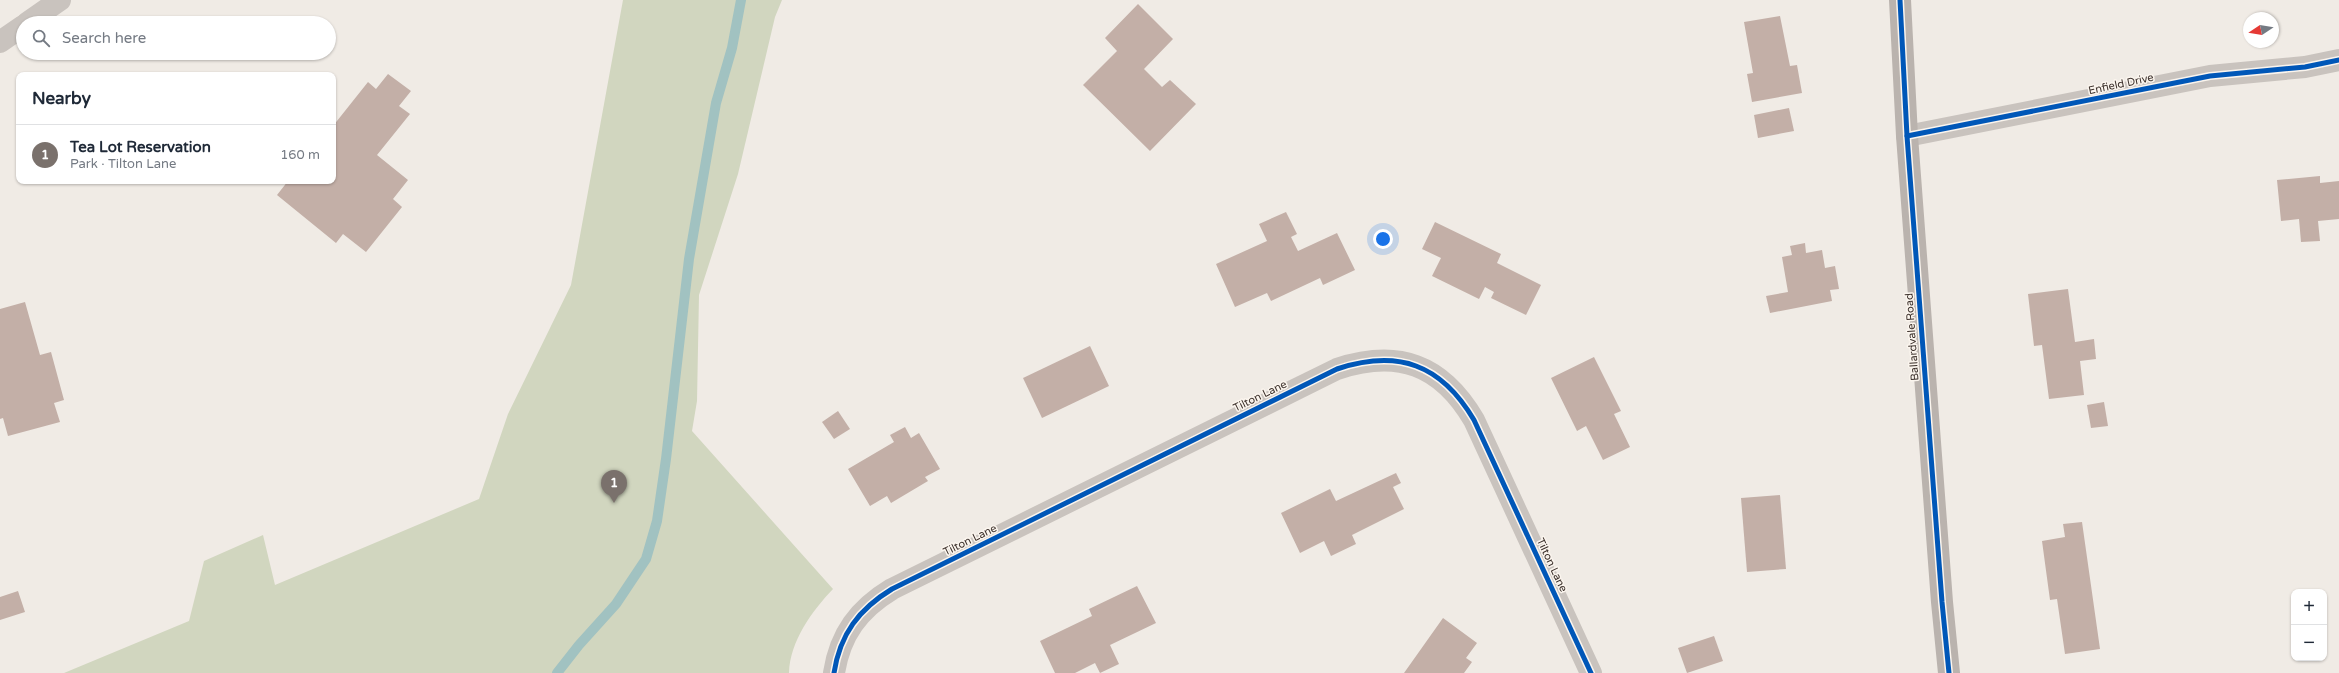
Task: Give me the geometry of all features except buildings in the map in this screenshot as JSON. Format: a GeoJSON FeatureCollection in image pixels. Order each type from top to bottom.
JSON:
{"type":"FeatureCollection","features":[{"type":"Feature","properties":{"kind":"street"},"geometry":{"type":"LineString","coordinates":[[37,16],[60,0]]}},
{"type":"Feature","properties":{"kind":"street","name":"Ballardvale Road"},"geometry":{"type":"LineString","coordinates":[[1900,0],[1907,136],[1942,602],[1949,673]]}},
{"type":"Feature","properties":{"kind":"street"},"geometry":{"type":"LineString","coordinates":[[0,42],[16,31]]}},
{"type":"Feature","properties":{"kind":"street","name":"Enfield Drive"},"geometry":{"type":"LineString","coordinates":[[1907,136],[2210,76],[2305,67],[2339,60]]}},
{"type":"Feature","properties":{"kind":"street","name":"Tilton Lane"},"geometry":{"type":"LineString","coordinates":[[834,673],[837,657],[844,637],[856,617],[873,601],[892,589],[1337,369],[1359,362],[1382,359],[1405,362],[1426,370],[1446,384],[1462,400],[1474,420],[1591,673]]}},
{"type":"Feature","properties":{"kind":"green space"},"geometry":{"type":"Polygon","coordinates":[[[623,0],[782,0],[775,17],[738,174],[699,295],[697,401],[692,431],[833,589],[817,607],[798,638],[793,649],[789,673],[64,673],[189,621],[204,561],[263,535],[275,585],[479,499],[508,414],[571,285],[623,0]]]}},
{"type":"Feature","properties":{"kind":"waterway"},"geometry":{"type":"LineString","coordinates":[[557,673],[579,645],[616,604],[646,559],[657,521],[666,459],[689,259],[716,103],[732,48],[741,0]]}},
{"type":"Feature","properties":{"kind":"cycle path"},"geometry":{"type":"LineString","coordinates":[[1900,0],[1907,136],[1942,602],[1949,673]]}},
{"type":"Feature","properties":{"kind":"cycle path"},"geometry":{"type":"LineString","coordinates":[[1907,136],[2210,76],[2305,67],[2339,60]]}},
{"type":"Feature","properties":{"kind":"cycle path"},"geometry":{"type":"LineString","coordinates":[[834,673],[841,646],[853,624],[870,605],[892,589],[1337,369],[1359,363],[1380,361],[1398,362],[1416,366],[1432,374],[1447,386],[1461,401],[1474,420],[1591,673]]}},
{"type":"Feature","properties":{"kind":"place","name":"Tea Lot Reservation"},"geometry":{"type":"Point","coordinates":[614,503]}}]}
